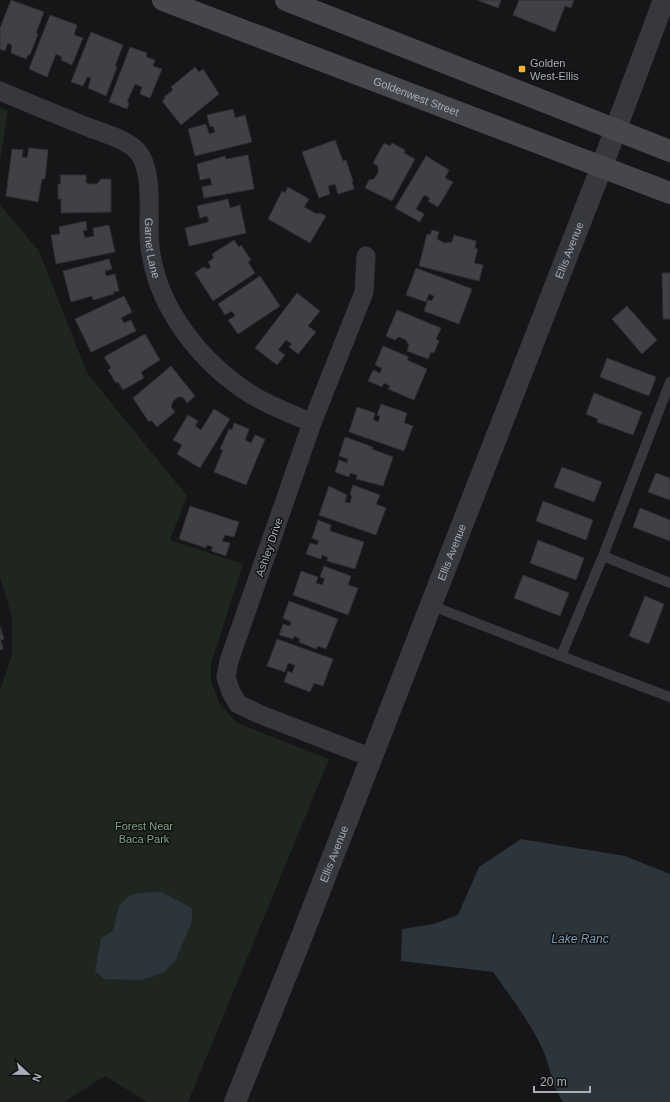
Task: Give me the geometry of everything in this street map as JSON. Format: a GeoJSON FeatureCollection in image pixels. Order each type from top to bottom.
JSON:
{"type":"FeatureCollection","features":[{"type":"Feature","properties":{"kind":"main road","name":"Goldenwest Street"},"geometry":{"type":"LineString","coordinates":[[163,0],[670,193]]}},
{"type":"Feature","properties":{"kind":"main road"},"geometry":{"type":"LineString","coordinates":[[286,0],[670,151]]}},
{"type":"Feature","properties":{"kind":"street","name":"Ellis Avenue"},"geometry":{"type":"LineString","coordinates":[[235,1102],[300,941],[370,757],[602,166],[664,0]]}},
{"type":"Feature","properties":{"kind":"street","name":"Garnet Lane"},"geometry":{"type":"LineString","coordinates":[[0,92],[111,136],[134,148],[143,162],[148,181],[150,248],[157,278],[168,305],[182,327],[197,349],[220,371],[252,395],[312,423]]}},
{"type":"Feature","properties":{"kind":"street","name":"Ashley Drive"},"geometry":{"type":"LineString","coordinates":[[366,256],[364,292],[312,423],[229,661],[226,676],[231,692],[238,704],[259,714],[370,757]]}},
{"type":"Feature","properties":{"kind":"lane"},"geometry":{"type":"LineString","coordinates":[[561,656],[603,556],[670,382]]}},
{"type":"Feature","properties":{"kind":"lane"},"geometry":{"type":"LineString","coordinates":[[603,556],[670,583]]}},
{"type":"Feature","properties":{"kind":"lane"},"geometry":{"type":"LineString","coordinates":[[430,605],[670,697]]}},
{"type":"Feature","properties":{"kind":"green space"},"geometry":{"type":"Polygon","coordinates":[[[0,108],[8,110],[0,162],[0,108]]]}},
{"type":"Feature","properties":{"kind":"green space","name":"Forest Near Baca Park"},"geometry":{"type":"Polygon","coordinates":[[[0,205],[39,251],[87,373],[187,496],[170,540],[243,564],[211,664],[211,680],[219,703],[237,723],[329,759],[188,1102],[147,1102],[105,1076],[64,1102],[0,1102],[0,691],[12,655],[12,617],[0,577],[0,205]]]}},
{"type":"Feature","properties":{"kind":"water","name":"Lake Ranc"},"geometry":{"type":"Polygon","coordinates":[[[521,839],[625,856],[670,874],[670,1102],[563,1102],[556,1089],[546,1057],[538,1040],[520,1010],[493,972],[401,961],[402,929],[434,924],[458,915],[479,867],[521,839]]]}},
{"type":"Feature","properties":{"kind":"water"},"geometry":{"type":"Polygon","coordinates":[[[161,892],[192,908],[192,921],[175,961],[164,972],[142,980],[105,979],[95,972],[101,938],[113,931],[117,913],[124,900],[134,894],[161,892]]]}},
{"type":"Feature","properties":{"kind":"building"},"geometry":{"type":"Polygon","coordinates":[[[11,0],[44,12],[30,55],[28,55],[26,59],[11,53],[12,45],[8,43],[5,51],[0,49],[0,28],[11,0]]]}},
{"type":"Feature","properties":{"kind":"building"},"geometry":{"type":"Polygon","coordinates":[[[477,0],[501,0],[498,8],[477,0]]]}},
{"type":"Feature","properties":{"kind":"building"},"geometry":{"type":"Polygon","coordinates":[[[519,0],[574,0],[571,8],[565,6],[555,32],[513,15],[519,0]]]}},
{"type":"Feature","properties":{"kind":"building"},"geometry":{"type":"Polygon","coordinates":[[[50,15],[77,25],[74,35],[83,38],[72,65],[61,60],[62,57],[56,54],[47,77],[29,69],[50,15]]]}},
{"type":"Feature","properties":{"kind":"building"},"geometry":{"type":"Polygon","coordinates":[[[91,32],[123,45],[115,66],[117,67],[106,96],[88,88],[91,78],[87,77],[83,86],[71,82],[91,32]]]}},
{"type":"Feature","properties":{"kind":"building"},"geometry":{"type":"Polygon","coordinates":[[[130,47],[147,53],[146,57],[155,60],[153,66],[162,69],[150,98],[140,94],[142,87],[135,84],[127,102],[129,103],[127,109],[109,102],[130,47]]]}},
{"type":"Feature","properties":{"kind":"building"},"geometry":{"type":"Polygon","coordinates":[[[195,67],[199,72],[203,69],[219,94],[181,125],[162,101],[165,99],[164,97],[173,90],[171,87],[195,67]]]}},
{"type":"Feature","properties":{"kind":"building"},"geometry":{"type":"Polygon","coordinates":[[[233,109],[235,118],[245,115],[252,142],[195,156],[188,129],[206,124],[209,134],[215,132],[213,126],[210,127],[207,115],[233,109]]]}},
{"type":"Feature","properties":{"kind":"building"},"geometry":{"type":"Polygon","coordinates":[[[335,140],[343,161],[346,160],[354,189],[338,194],[335,184],[328,186],[330,194],[319,198],[302,152],[335,140]]]}},
{"type":"Feature","properties":{"kind":"building"},"geometry":{"type":"Polygon","coordinates":[[[384,143],[390,146],[392,143],[405,150],[404,153],[415,159],[392,201],[365,188],[369,180],[374,179],[378,173],[378,166],[373,163],[384,143]]]}},
{"type":"Feature","properties":{"kind":"building"},"geometry":{"type":"Polygon","coordinates":[[[29,148],[48,150],[45,179],[42,179],[38,202],[6,196],[12,149],[23,150],[22,157],[27,158],[29,148]]]}},
{"type":"Feature","properties":{"kind":"building"},"geometry":{"type":"Polygon","coordinates":[[[248,155],[254,189],[204,198],[202,187],[212,185],[210,178],[200,180],[197,164],[225,156],[226,159],[248,155]]]}},
{"type":"Feature","properties":{"kind":"building"},"geometry":{"type":"Polygon","coordinates":[[[426,156],[449,170],[445,178],[453,182],[438,207],[428,201],[430,198],[424,195],[416,209],[424,214],[420,222],[395,208],[426,156]]]}},
{"type":"Feature","properties":{"kind":"building"},"geometry":{"type":"Polygon","coordinates":[[[60,175],[86,175],[86,183],[90,184],[97,184],[101,179],[111,179],[111,212],[61,213],[61,199],[58,199],[58,184],[61,184],[60,175]]]}},
{"type":"Feature","properties":{"kind":"building"},"geometry":{"type":"Polygon","coordinates":[[[288,187],[309,199],[304,207],[317,214],[320,213],[326,216],[310,243],[268,219],[282,191],[285,193],[288,187]]]}},
{"type":"Feature","properties":{"kind":"building"},"geometry":{"type":"Polygon","coordinates":[[[228,199],[230,208],[240,205],[246,233],[189,246],[185,228],[209,222],[207,216],[200,218],[197,206],[228,199]]]}},
{"type":"Feature","properties":{"kind":"building"},"geometry":{"type":"Polygon","coordinates":[[[86,221],[87,230],[83,231],[85,238],[94,236],[93,228],[109,225],[115,252],[56,264],[51,235],[60,234],[59,227],[86,221]]]}},
{"type":"Feature","properties":{"kind":"building"},"geometry":{"type":"Polygon","coordinates":[[[432,230],[439,232],[437,239],[444,243],[452,242],[454,235],[476,241],[475,248],[478,249],[474,263],[483,265],[479,281],[419,266],[427,234],[430,235],[432,230]]]}},
{"type":"Feature","properties":{"kind":"building"},"geometry":{"type":"Polygon","coordinates":[[[234,240],[239,247],[241,245],[251,260],[248,262],[255,273],[213,301],[195,273],[203,267],[208,269],[211,267],[208,262],[214,258],[212,254],[234,240]]]}},
{"type":"Feature","properties":{"kind":"building"},"geometry":{"type":"Polygon","coordinates":[[[109,259],[112,269],[105,271],[106,276],[115,274],[119,291],[93,300],[92,296],[71,302],[63,271],[109,259]]]}},
{"type":"Feature","properties":{"kind":"building"},"geometry":{"type":"Polygon","coordinates":[[[416,268],[472,289],[459,324],[424,311],[428,300],[432,301],[434,296],[429,294],[426,302],[406,295],[416,268]]]}},
{"type":"Feature","properties":{"kind":"building"},"geometry":{"type":"Polygon","coordinates":[[[662,273],[670,273],[670,319],[663,319],[662,273]]]}},
{"type":"Feature","properties":{"kind":"building"},"geometry":{"type":"Polygon","coordinates":[[[260,276],[280,306],[238,334],[228,320],[235,316],[232,311],[225,315],[218,304],[260,276]]]}},
{"type":"Feature","properties":{"kind":"building"},"geometry":{"type":"Polygon","coordinates":[[[297,293],[320,311],[308,326],[316,332],[298,354],[289,347],[292,344],[286,340],[278,350],[285,355],[277,365],[255,348],[297,293]]]}},
{"type":"Feature","properties":{"kind":"building"},"geometry":{"type":"Polygon","coordinates":[[[124,296],[132,312],[121,318],[124,323],[131,320],[136,331],[91,352],[75,319],[124,296]]]}},
{"type":"Feature","properties":{"kind":"building"},"geometry":{"type":"Polygon","coordinates":[[[627,306],[657,340],[642,354],[612,319],[627,306]]]}},
{"type":"Feature","properties":{"kind":"building"},"geometry":{"type":"Polygon","coordinates":[[[397,310],[441,328],[436,339],[439,341],[434,353],[431,352],[428,359],[407,351],[409,345],[406,340],[399,337],[395,340],[386,336],[397,310]]]}},
{"type":"Feature","properties":{"kind":"building"},"geometry":{"type":"Polygon","coordinates":[[[145,334],[160,360],[141,372],[144,378],[123,390],[118,382],[116,383],[108,370],[111,368],[104,357],[145,334]]]}},
{"type":"Feature","properties":{"kind":"building"},"geometry":{"type":"Polygon","coordinates":[[[383,346],[409,357],[407,360],[427,369],[414,400],[388,389],[390,386],[384,383],[382,387],[368,381],[373,370],[380,373],[382,368],[375,365],[383,346]]]}},
{"type":"Feature","properties":{"kind":"building"},"geometry":{"type":"Polygon","coordinates":[[[607,358],[656,377],[649,396],[600,377],[607,358]]]}},
{"type":"Feature","properties":{"kind":"building"},"geometry":{"type":"Polygon","coordinates":[[[171,366],[195,396],[187,403],[183,397],[178,397],[173,401],[171,407],[175,412],[157,427],[151,420],[149,422],[133,398],[171,366]]]}},
{"type":"Feature","properties":{"kind":"building"},"geometry":{"type":"Polygon","coordinates":[[[594,393],[642,412],[633,435],[597,422],[598,419],[586,414],[594,393]]]}},
{"type":"Feature","properties":{"kind":"building"},"geometry":{"type":"Polygon","coordinates":[[[381,404],[407,413],[404,423],[413,426],[404,451],[349,432],[357,407],[375,413],[373,420],[378,422],[380,416],[377,415],[381,404]]]}},
{"type":"Feature","properties":{"kind":"building"},"geometry":{"type":"Polygon","coordinates":[[[214,409],[230,419],[200,468],[177,454],[182,445],[173,440],[188,415],[198,421],[195,426],[201,430],[214,409]]]}},
{"type":"Feature","properties":{"kind":"building"},"geometry":{"type":"Polygon","coordinates":[[[234,423],[249,429],[245,440],[251,443],[255,435],[265,439],[246,485],[214,472],[223,450],[220,449],[229,429],[232,430],[234,423]]]}},
{"type":"Feature","properties":{"kind":"building"},"geometry":{"type":"Polygon","coordinates":[[[345,437],[373,447],[372,449],[393,457],[383,486],[356,479],[357,475],[350,473],[349,477],[335,472],[339,460],[347,463],[348,459],[339,456],[345,437]]]}},
{"type":"Feature","properties":{"kind":"building"},"geometry":{"type":"Polygon","coordinates":[[[562,467],[602,482],[594,502],[554,487],[562,467]]]}},
{"type":"Feature","properties":{"kind":"building"},"geometry":{"type":"Polygon","coordinates":[[[656,473],[670,478],[670,500],[648,492],[656,473]]]}},
{"type":"Feature","properties":{"kind":"building"},"geometry":{"type":"Polygon","coordinates":[[[353,485],[380,495],[376,504],[386,508],[376,535],[319,515],[329,486],[347,495],[345,502],[350,503],[352,496],[350,494],[353,485]]]}},
{"type":"Feature","properties":{"kind":"building"},"geometry":{"type":"Polygon","coordinates":[[[543,501],[593,520],[586,540],[536,521],[543,501]]]}},
{"type":"Feature","properties":{"kind":"building"},"geometry":{"type":"Polygon","coordinates":[[[190,506],[239,522],[234,537],[225,535],[222,541],[230,543],[226,556],[211,551],[213,547],[207,545],[206,548],[179,539],[190,506]]]}},
{"type":"Feature","properties":{"kind":"building"},"geometry":{"type":"Polygon","coordinates":[[[640,508],[670,520],[670,541],[633,527],[640,508]]]}},
{"type":"Feature","properties":{"kind":"building"},"geometry":{"type":"Polygon","coordinates":[[[318,520],[331,525],[330,531],[364,542],[355,569],[327,561],[328,557],[322,555],[321,559],[306,554],[310,543],[317,545],[319,541],[312,538],[318,520]]]}},
{"type":"Feature","properties":{"kind":"building"},"geometry":{"type":"Polygon","coordinates":[[[538,540],[584,558],[576,580],[530,563],[538,540]]]}},
{"type":"Feature","properties":{"kind":"building"},"geometry":{"type":"Polygon","coordinates":[[[324,566],[351,576],[348,585],[358,588],[348,615],[293,595],[301,571],[318,577],[316,583],[322,585],[325,579],[320,577],[324,566]]]}},
{"type":"Feature","properties":{"kind":"building"},"geometry":{"type":"Polygon","coordinates":[[[523,575],[569,593],[560,616],[514,598],[523,575]]]}},
{"type":"Feature","properties":{"kind":"building"},"geometry":{"type":"Polygon","coordinates":[[[645,596],[664,604],[649,644],[629,636],[645,596]]]}},
{"type":"Feature","properties":{"kind":"building"},"geometry":{"type":"Polygon","coordinates":[[[289,601],[338,619],[326,649],[318,646],[316,649],[299,642],[300,639],[294,636],[293,639],[279,635],[283,624],[290,626],[291,622],[283,618],[289,601]]]}},
{"type":"Feature","properties":{"kind":"building"},"geometry":{"type":"Polygon","coordinates":[[[0,626],[4,639],[1,640],[3,649],[0,650],[0,626]]]}},
{"type":"Feature","properties":{"kind":"building"},"geometry":{"type":"Polygon","coordinates":[[[277,639],[333,659],[323,686],[314,683],[310,692],[284,682],[288,671],[292,673],[295,665],[288,663],[285,672],[267,666],[277,639]]]}},
{"type":"Feature","properties":{"kind":"place","name":"Golden West-Ellis"},"geometry":{"type":"Point","coordinates":[522,69]}}]}
